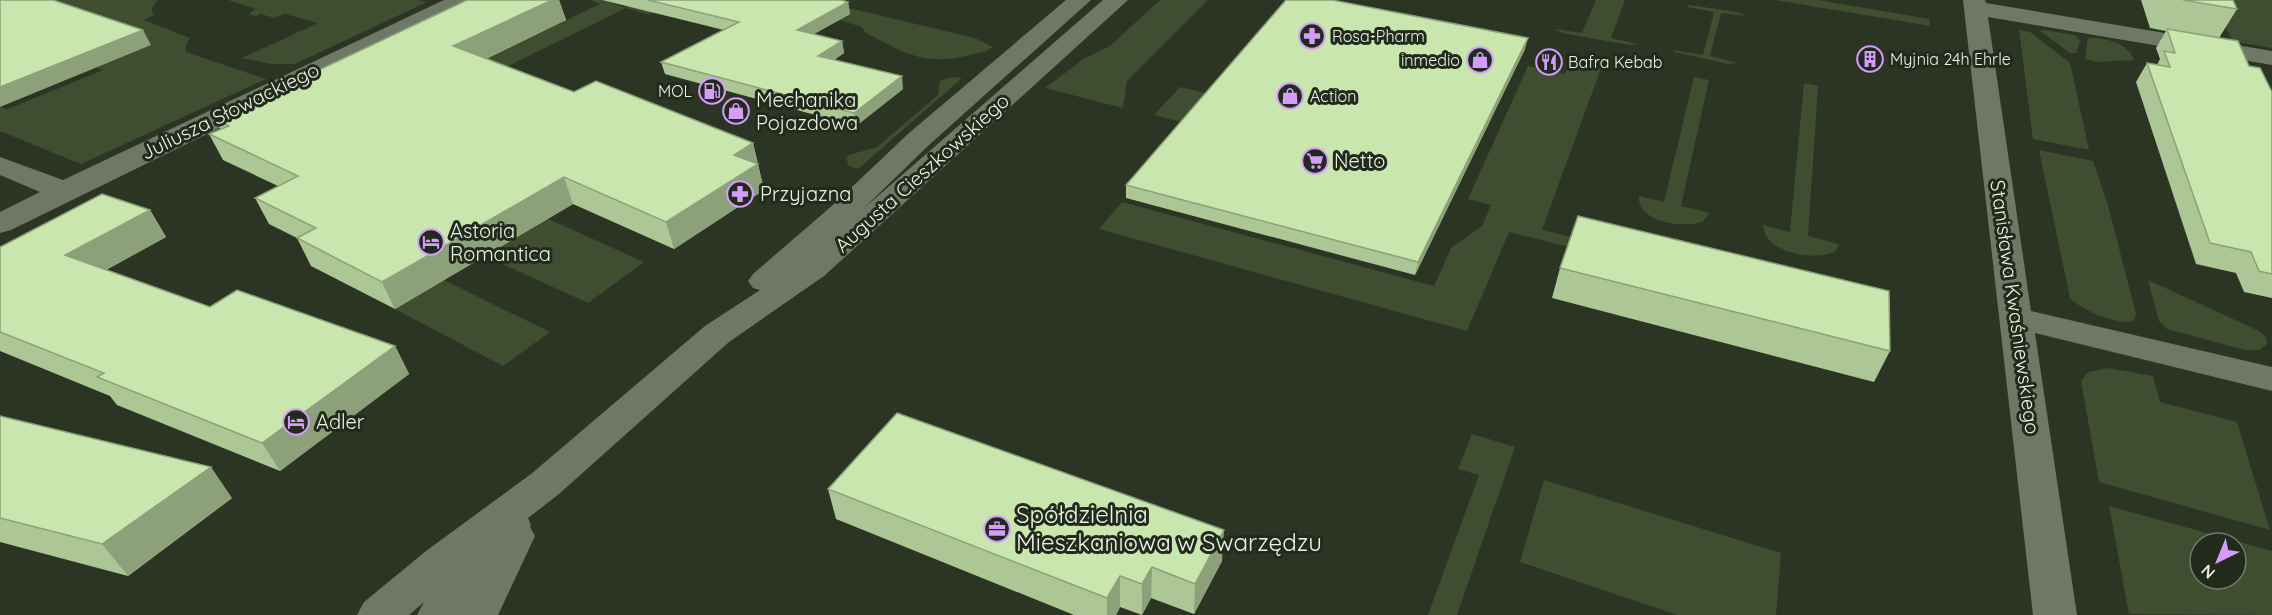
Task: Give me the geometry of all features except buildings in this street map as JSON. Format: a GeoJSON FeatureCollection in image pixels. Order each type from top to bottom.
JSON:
{"type":"FeatureCollection","features":[{"type":"Feature","properties":{"kind":"street","name":"Juliusza Słowackiego"},"geometry":{"type":"LineString","coordinates":[[0,224],[462,0]]}},
{"type":"Feature","properties":{"kind":"street","name":"Augusta Cieszkowskiego"},"geometry":{"type":"LineString","coordinates":[[379,615],[441,563],[545,484],[717,334],[765,280],[845,210],[919,139],[1080,0]]}},
{"type":"Feature","properties":{"kind":"street","name":"Augusta Cieszkowskiego"},"geometry":{"type":"LineString","coordinates":[[717,334],[813,270],[1117,0]]}},
{"type":"Feature","properties":{"kind":"street"},"geometry":{"type":"LineString","coordinates":[[2089,1],[2096,28]]}},
{"type":"Feature","properties":{"kind":"street"},"geometry":{"type":"LineString","coordinates":[[1975,4],[2096,28],[2272,58]]}},
{"type":"Feature","properties":{"kind":"street","name":"Stanisława Kwaśniewskiego"},"geometry":{"type":"LineString","coordinates":[[1975,4],[2055,615]]}},
{"type":"Feature","properties":{"kind":"street"},"geometry":{"type":"LineString","coordinates":[[0,165],[64,191]]}},
{"type":"Feature","properties":{"kind":"street"},"geometry":{"type":"LineString","coordinates":[[2017,318],[2272,379]]}},
{"type":"Feature","properties":{"kind":"street"},"geometry":{"type":"LineString","coordinates":[[476,615],[490,584],[545,484]]}},
{"type":"Feature","properties":{"kind":"street","name":"Augusta Cieszkowskiego"},"geometry":{"type":"LineString","coordinates":[[440,615],[545,484]]}},
{"type":"Feature","properties":{"kind":"green space"},"geometry":{"type":"Polygon","coordinates":[[[20,0],[158,0],[151,10],[154,15],[144,20],[190,38],[186,45],[186,52],[266,79],[81,164],[0,131],[0,107],[8,109],[103,70],[43,48],[20,0]]]}},
{"type":"Feature","properties":{"kind":"green space"},"geometry":{"type":"Polygon","coordinates":[[[228,0],[419,0],[427,2],[295,64],[271,64],[242,58],[318,23],[285,14],[274,18],[261,14],[256,16],[248,14],[256,9],[228,0]]]}},
{"type":"Feature","properties":{"kind":"green space"},"geometry":{"type":"Polygon","coordinates":[[[590,0],[603,0],[623,7],[702,0],[747,22],[720,30],[662,12],[647,14],[626,8],[502,69],[416,37],[544,31],[600,4],[590,0]]]}},
{"type":"Feature","properties":{"kind":"green space"},"geometry":{"type":"Polygon","coordinates":[[[1160,0],[1208,0],[1127,81],[1123,108],[1045,88],[1085,58],[1110,46],[1160,0]]]}},
{"type":"Feature","properties":{"kind":"green space"},"geometry":{"type":"Polygon","coordinates":[[[1596,0],[1625,0],[1611,38],[1638,44],[1629,45],[1562,33],[1554,29],[1582,33],[1596,0]]]}},
{"type":"Feature","properties":{"kind":"green space"},"geometry":{"type":"Polygon","coordinates":[[[1775,0],[1818,0],[1929,19],[1930,26],[1775,0]]]}},
{"type":"Feature","properties":{"kind":"green space"},"geometry":{"type":"Polygon","coordinates":[[[2214,0],[2272,0],[2272,48],[2232,41],[2214,0]]]}},
{"type":"Feature","properties":{"kind":"green space"},"geometry":{"type":"Polygon","coordinates":[[[1689,5],[1738,12],[1746,16],[1721,13],[1710,56],[1738,63],[1729,64],[1674,52],[1673,50],[1703,55],[1714,12],[1687,7],[1689,5]]]}},
{"type":"Feature","properties":{"kind":"green space"},"geometry":{"type":"Polygon","coordinates":[[[840,6],[975,38],[993,47],[980,53],[951,59],[925,58],[891,46],[866,33],[862,27],[839,20],[850,14],[840,6]]]}},
{"type":"Feature","properties":{"kind":"green space"},"geometry":{"type":"Polygon","coordinates":[[[2019,30],[2030,32],[2070,63],[2089,150],[2033,139],[2019,30]]]}},
{"type":"Feature","properties":{"kind":"green space"},"geometry":{"type":"Polygon","coordinates":[[[2040,31],[2075,35],[2080,41],[2076,53],[2070,53],[2040,31]]]}},
{"type":"Feature","properties":{"kind":"green space"},"geometry":{"type":"Polygon","coordinates":[[[2088,38],[2116,42],[2127,49],[2134,60],[2097,62],[2085,59],[2088,38]]]}},
{"type":"Feature","properties":{"kind":"green space"},"geometry":{"type":"Polygon","coordinates":[[[1588,57],[1604,60],[1542,230],[1572,237],[1569,247],[1509,232],[1467,331],[1099,229],[1122,202],[1434,286],[1451,248],[1482,226],[1491,205],[1468,199],[1528,66],[1565,74],[1571,59],[1586,62],[1588,57]]]}},
{"type":"Feature","properties":{"kind":"green space"},"geometry":{"type":"Polygon","coordinates":[[[952,77],[962,78],[858,169],[849,166],[846,158],[849,155],[877,147],[938,95],[940,81],[952,77]]]}},
{"type":"Feature","properties":{"kind":"green space"},"geometry":{"type":"Polygon","coordinates":[[[1694,77],[1709,80],[1681,206],[1710,213],[1702,222],[1674,224],[1653,218],[1645,212],[1640,205],[1639,196],[1664,202],[1694,77]]]}},
{"type":"Feature","properties":{"kind":"green space"},"geometry":{"type":"Polygon","coordinates":[[[1804,83],[1818,86],[1808,236],[1839,244],[1836,251],[1816,256],[1792,253],[1781,248],[1766,235],[1763,225],[1790,232],[1804,83]]]}},
{"type":"Feature","properties":{"kind":"green space"},"geometry":{"type":"Polygon","coordinates":[[[1180,87],[1214,95],[1190,124],[1154,115],[1180,87]]]}},
{"type":"Feature","properties":{"kind":"green space"},"geometry":{"type":"Polygon","coordinates":[[[2039,150],[2093,161],[2109,209],[2136,314],[2134,321],[2118,321],[2100,316],[2083,308],[2070,298],[2039,150]]]}},
{"type":"Feature","properties":{"kind":"green space"},"geometry":{"type":"Polygon","coordinates":[[[515,204],[644,262],[588,303],[485,256],[529,230],[515,204]]]}},
{"type":"Feature","properties":{"kind":"green space"},"geometry":{"type":"Polygon","coordinates":[[[444,280],[550,332],[503,366],[395,309],[444,280]]]}},
{"type":"Feature","properties":{"kind":"green space"},"geometry":{"type":"Polygon","coordinates":[[[2148,280],[2259,331],[2266,337],[2267,344],[2259,350],[2245,350],[2167,329],[2159,321],[2148,280]]]}},
{"type":"Feature","properties":{"kind":"green space"},"geometry":{"type":"Polygon","coordinates":[[[2108,368],[2153,376],[2160,402],[2237,422],[2270,530],[2099,482],[2081,381],[2088,372],[2108,368]]]}},
{"type":"Feature","properties":{"kind":"green space"},"geometry":{"type":"Polygon","coordinates":[[[1472,434],[1515,447],[1457,615],[1428,615],[1479,475],[1458,469],[1472,434]]]}},
{"type":"Feature","properties":{"kind":"green space"},"geometry":{"type":"Polygon","coordinates":[[[1544,480],[1781,553],[1776,615],[1677,615],[1520,562],[1544,480]]]}},
{"type":"Feature","properties":{"kind":"green space"},"geometry":{"type":"Polygon","coordinates":[[[2109,506],[2200,531],[2188,531],[2188,591],[2248,591],[2248,544],[2272,551],[2272,615],[2129,614],[2109,506]]]}},
{"type":"Feature","properties":{"kind":"place","name":"Rosa-Pharm"},"geometry":{"type":"Point","coordinates":[1312,36]}},
{"type":"Feature","properties":{"kind":"place","name":"Myjnia 24h Ehrle"},"geometry":{"type":"Point","coordinates":[1870,59]}},
{"type":"Feature","properties":{"kind":"place","name":"inmedio"},"geometry":{"type":"Point","coordinates":[1480,60]}},
{"type":"Feature","properties":{"kind":"place","name":"Bafra Kebab"},"geometry":{"type":"Point","coordinates":[1549,62]}},
{"type":"Feature","properties":{"kind":"place","name":"MOL"},"geometry":{"type":"Point","coordinates":[712,91]}},
{"type":"Feature","properties":{"kind":"place","name":"Action"},"geometry":{"type":"Point","coordinates":[1290,96]}},
{"type":"Feature","properties":{"kind":"place","name":"Mechanika Pojazdowa"},"geometry":{"type":"Point","coordinates":[736,111]}},
{"type":"Feature","properties":{"kind":"place","name":"Netto"},"geometry":{"type":"Point","coordinates":[1315,161]}},
{"type":"Feature","properties":{"kind":"place","name":"Przyjazna"},"geometry":{"type":"Point","coordinates":[740,194]}},
{"type":"Feature","properties":{"kind":"place","name":"Astoria Romantica"},"geometry":{"type":"Point","coordinates":[431,242]}},
{"type":"Feature","properties":{"kind":"place","name":"Adler"},"geometry":{"type":"Point","coordinates":[296,422]}},
{"type":"Feature","properties":{"kind":"place","name":"Spółdzielnia Mieszkaniowa w Swarzędzu"},"geometry":{"type":"Point","coordinates":[997,529]}}]}
